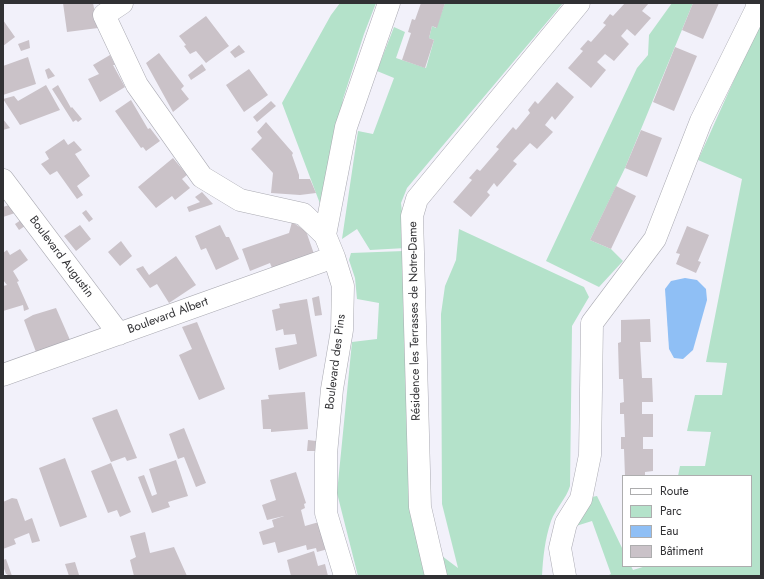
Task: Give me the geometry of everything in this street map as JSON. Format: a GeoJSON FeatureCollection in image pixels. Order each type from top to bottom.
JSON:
{"type":"FeatureCollection","features":[{"type":"Feature","properties":{"kind":"street","name":"Boulevard des Pins"},"geometry":{"type":"LineString","coordinates":[[122,3],[104,15],[137,85],[202,177],[240,200],[303,214],[325,235],[334,257],[343,286],[342,330],[332,389],[326,454],[326,513],[345,576]]}},
{"type":"Feature","properties":{"kind":"street"},"geometry":{"type":"LineString","coordinates":[[325,235],[346,127],[389,3]]}},
{"type":"Feature","properties":{"kind":"street","name":"Résidence les Terrasses de Notre-Dame"},"geometry":{"type":"LineString","coordinates":[[436,576],[420,507],[412,216],[417,199],[579,3]]}},
{"type":"Feature","properties":{"kind":"street"},"geometry":{"type":"LineString","coordinates":[[565,576],[560,548],[566,523],[581,499],[590,454],[592,323],[655,239],[701,121],[756,10],[757,3]]}},
{"type":"Feature","properties":{"kind":"street","name":"Boulevard Augustin"},"geometry":{"type":"LineString","coordinates":[[3,180],[119,334]]}},
{"type":"Feature","properties":{"kind":"street","name":"Boulevard Albert"},"geometry":{"type":"LineString","coordinates":[[3,376],[334,257]]}},
{"type":"Feature","properties":{"kind":"green space"},"geometry":{"type":"Polygon","coordinates":[[[340,3],[376,3],[364,34],[343,99],[336,156],[322,209],[282,103],[331,15],[340,3]]]}},
{"type":"Feature","properties":{"kind":"green space"},"geometry":{"type":"Polygon","coordinates":[[[445,3],[563,3],[407,188],[401,203],[406,248],[370,250],[357,229],[342,239],[358,131],[373,134],[394,78],[377,71],[394,27],[405,32],[396,58],[426,68],[434,40],[429,38],[432,26],[436,28],[445,3]]]}},
{"type":"Feature","properties":{"kind":"green space"},"geometry":{"type":"Polygon","coordinates":[[[672,3],[693,3],[625,168],[590,240],[611,249],[623,261],[599,287],[546,261],[637,68],[648,55],[649,35],[672,3]]]}},
{"type":"Feature","properties":{"kind":"green space"},"geometry":{"type":"Polygon","coordinates":[[[761,20],[761,576],[607,576],[611,574],[592,521],[576,526],[592,497],[597,496],[622,548],[622,567],[632,567],[633,570],[643,567],[752,567],[752,475],[678,475],[680,466],[705,466],[711,432],[687,431],[695,395],[722,395],[727,363],[706,362],[742,179],[698,160],[761,20]]]}},
{"type":"Feature","properties":{"kind":"green space"},"geometry":{"type":"Polygon","coordinates":[[[459,229],[584,287],[589,297],[572,326],[570,486],[551,521],[547,535],[542,576],[446,576],[442,556],[458,568],[442,504],[441,314],[445,286],[456,260],[459,229]]]}},
{"type":"Feature","properties":{"kind":"green space"},"geometry":{"type":"Polygon","coordinates":[[[404,251],[429,576],[358,576],[337,493],[352,342],[377,339],[379,303],[357,299],[355,278],[349,260],[351,253],[404,251]]]}},
{"type":"Feature","properties":{"kind":"water"},"geometry":{"type":"Polygon","coordinates":[[[685,278],[697,280],[706,289],[707,300],[693,350],[683,359],[674,358],[669,349],[665,289],[671,281],[685,278]]]}},
{"type":"Feature","properties":{"kind":"building"},"geometry":{"type":"Polygon","coordinates":[[[63,3],[93,3],[98,28],[67,32],[63,3]]]}},
{"type":"Feature","properties":{"kind":"building"},"geometry":{"type":"Polygon","coordinates":[[[421,3],[445,3],[437,28],[432,26],[429,38],[434,40],[425,68],[402,60],[411,33],[408,32],[412,19],[415,20],[421,3]]]}},
{"type":"Feature","properties":{"kind":"building"},"geometry":{"type":"Polygon","coordinates":[[[625,3],[649,3],[642,11],[651,18],[635,36],[627,29],[621,36],[629,44],[614,61],[605,54],[597,62],[606,70],[591,88],[568,68],[583,51],[580,49],[588,40],[591,42],[606,25],[603,23],[610,14],[613,16],[625,3]]]}},
{"type":"Feature","properties":{"kind":"building"},"geometry":{"type":"Polygon","coordinates":[[[693,3],[719,3],[703,39],[682,30],[693,3]]]}},
{"type":"Feature","properties":{"kind":"building"},"geometry":{"type":"Polygon","coordinates":[[[206,16],[229,46],[206,63],[196,51],[190,54],[184,46],[186,45],[179,36],[206,16]]]}},
{"type":"Feature","properties":{"kind":"building"},"geometry":{"type":"Polygon","coordinates":[[[3,20],[15,37],[3,46],[3,20]]]}},
{"type":"Feature","properties":{"kind":"building"},"geometry":{"type":"Polygon","coordinates":[[[29,40],[30,48],[21,51],[18,44],[29,40]]]}},
{"type":"Feature","properties":{"kind":"building"},"geometry":{"type":"Polygon","coordinates":[[[239,45],[245,52],[235,58],[230,52],[239,45]]]}},
{"type":"Feature","properties":{"kind":"building"},"geometry":{"type":"Polygon","coordinates":[[[675,47],[697,56],[674,111],[653,102],[675,47]]]}},
{"type":"Feature","properties":{"kind":"building"},"geometry":{"type":"Polygon","coordinates":[[[159,53],[184,86],[181,89],[189,99],[173,112],[146,63],[159,53]]]}},
{"type":"Feature","properties":{"kind":"building"},"geometry":{"type":"Polygon","coordinates":[[[110,55],[115,65],[113,65],[125,87],[100,102],[88,79],[99,74],[93,65],[110,55]]]}},
{"type":"Feature","properties":{"kind":"building"},"geometry":{"type":"Polygon","coordinates":[[[28,57],[36,84],[3,95],[3,66],[28,57]]]}},
{"type":"Feature","properties":{"kind":"building"},"geometry":{"type":"Polygon","coordinates":[[[202,64],[206,70],[191,80],[188,75],[202,64]]]}},
{"type":"Feature","properties":{"kind":"building"},"geometry":{"type":"Polygon","coordinates":[[[49,68],[55,76],[48,79],[45,70],[49,68]]]}},
{"type":"Feature","properties":{"kind":"building"},"geometry":{"type":"Polygon","coordinates":[[[249,69],[268,95],[244,112],[226,85],[249,69]]]}},
{"type":"Feature","properties":{"kind":"building"},"geometry":{"type":"Polygon","coordinates":[[[557,82],[574,97],[555,120],[552,116],[545,125],[553,132],[537,149],[530,143],[513,161],[517,164],[497,187],[494,183],[487,192],[490,195],[471,217],[453,202],[472,180],[469,178],[477,169],[480,171],[499,149],[496,147],[513,127],[516,130],[530,113],[528,110],[535,101],[538,104],[557,82]]]}},
{"type":"Feature","properties":{"kind":"building"},"geometry":{"type":"Polygon","coordinates":[[[46,85],[60,110],[20,125],[3,99],[14,96],[18,101],[46,85]]]}},
{"type":"Feature","properties":{"kind":"building"},"geometry":{"type":"Polygon","coordinates":[[[58,85],[71,108],[72,107],[82,119],[78,122],[76,120],[73,122],[52,89],[58,85]]]}},
{"type":"Feature","properties":{"kind":"building"},"geometry":{"type":"Polygon","coordinates":[[[131,100],[148,129],[150,128],[160,141],[146,151],[143,147],[141,148],[115,111],[131,100]]]}},
{"type":"Feature","properties":{"kind":"building"},"geometry":{"type":"Polygon","coordinates":[[[271,101],[276,106],[257,122],[253,117],[271,101]]]}},
{"type":"Feature","properties":{"kind":"building"},"geometry":{"type":"Polygon","coordinates":[[[3,119],[10,128],[3,130],[3,119]]]}},
{"type":"Feature","properties":{"kind":"building"},"geometry":{"type":"Polygon","coordinates":[[[266,122],[293,153],[292,155],[299,179],[310,179],[316,193],[300,195],[271,193],[273,173],[251,149],[262,138],[257,132],[266,122]]]}},
{"type":"Feature","properties":{"kind":"building"},"geometry":{"type":"Polygon","coordinates":[[[641,130],[662,138],[647,177],[625,168],[641,130]]]}},
{"type":"Feature","properties":{"kind":"building"},"geometry":{"type":"Polygon","coordinates":[[[64,139],[68,145],[74,141],[82,150],[75,154],[90,176],[77,186],[83,195],[77,199],[57,171],[50,175],[41,164],[49,159],[45,152],[64,139]]]}},
{"type":"Feature","properties":{"kind":"building"},"geometry":{"type":"Polygon","coordinates":[[[173,158],[187,175],[182,179],[190,188],[175,200],[172,196],[156,208],[138,187],[173,158]]]}},
{"type":"Feature","properties":{"kind":"building"},"geometry":{"type":"Polygon","coordinates":[[[616,186],[636,196],[611,249],[590,240],[616,186]]]}},
{"type":"Feature","properties":{"kind":"building"},"geometry":{"type":"Polygon","coordinates":[[[202,192],[213,204],[189,212],[187,207],[200,202],[195,197],[202,192]]]}},
{"type":"Feature","properties":{"kind":"building"},"geometry":{"type":"Polygon","coordinates":[[[9,205],[15,213],[3,217],[3,207],[9,205]]]}},
{"type":"Feature","properties":{"kind":"building"},"geometry":{"type":"Polygon","coordinates":[[[86,210],[93,219],[89,222],[82,213],[86,210]]]}},
{"type":"Feature","properties":{"kind":"building"},"geometry":{"type":"Polygon","coordinates":[[[21,220],[25,226],[19,230],[15,224],[21,220]]]}},
{"type":"Feature","properties":{"kind":"building"},"geometry":{"type":"Polygon","coordinates":[[[292,222],[306,231],[314,254],[272,268],[270,263],[250,271],[242,249],[289,233],[292,222]]]}},
{"type":"Feature","properties":{"kind":"building"},"geometry":{"type":"Polygon","coordinates":[[[80,225],[91,239],[76,251],[64,236],[80,225]]]}},
{"type":"Feature","properties":{"kind":"building"},"geometry":{"type":"Polygon","coordinates":[[[220,225],[226,237],[229,237],[239,259],[216,270],[206,248],[201,250],[195,236],[220,225]]]}},
{"type":"Feature","properties":{"kind":"building"},"geometry":{"type":"Polygon","coordinates":[[[687,226],[709,235],[698,261],[701,262],[696,273],[676,264],[680,254],[676,253],[687,226]]]}},
{"type":"Feature","properties":{"kind":"building"},"geometry":{"type":"Polygon","coordinates":[[[121,241],[132,256],[120,266],[108,252],[121,241]]]}},
{"type":"Feature","properties":{"kind":"building"},"geometry":{"type":"Polygon","coordinates":[[[20,249],[28,260],[13,271],[19,281],[17,282],[29,309],[24,311],[23,305],[3,311],[3,286],[7,285],[3,280],[3,253],[7,250],[10,255],[20,249]]]}},
{"type":"Feature","properties":{"kind":"building"},"geometry":{"type":"Polygon","coordinates":[[[176,256],[196,285],[169,303],[157,284],[150,288],[136,269],[143,266],[149,275],[176,256]]]}},
{"type":"Feature","properties":{"kind":"building"},"geometry":{"type":"Polygon","coordinates":[[[319,296],[322,315],[315,316],[312,298],[319,296]]]}},
{"type":"Feature","properties":{"kind":"building"},"geometry":{"type":"Polygon","coordinates":[[[307,299],[317,356],[279,370],[275,348],[297,344],[295,334],[284,335],[283,329],[276,331],[272,310],[280,308],[279,304],[307,299]]]}},
{"type":"Feature","properties":{"kind":"building"},"geometry":{"type":"Polygon","coordinates":[[[56,308],[70,340],[36,352],[24,320],[33,315],[56,308]]]}},
{"type":"Feature","properties":{"kind":"building"},"geometry":{"type":"Polygon","coordinates":[[[650,319],[651,342],[640,342],[642,378],[652,378],[653,402],[642,402],[642,414],[653,414],[653,437],[643,437],[643,449],[653,449],[653,471],[645,472],[645,475],[625,475],[624,449],[621,449],[621,437],[625,437],[624,414],[620,414],[620,403],[624,402],[623,379],[619,379],[618,343],[621,342],[621,320],[650,319]]]}},
{"type":"Feature","properties":{"kind":"building"},"geometry":{"type":"Polygon","coordinates":[[[197,322],[225,389],[199,400],[179,355],[192,349],[182,327],[197,322]]]}},
{"type":"Feature","properties":{"kind":"building"},"geometry":{"type":"Polygon","coordinates":[[[305,392],[308,429],[271,432],[271,429],[263,429],[261,400],[269,399],[268,395],[305,392]]]}},
{"type":"Feature","properties":{"kind":"building"},"geometry":{"type":"Polygon","coordinates":[[[117,409],[137,458],[127,461],[125,457],[111,462],[92,418],[117,409]]]}},
{"type":"Feature","properties":{"kind":"building"},"geometry":{"type":"Polygon","coordinates":[[[184,428],[206,483],[196,487],[184,457],[178,459],[169,434],[184,428]]]}},
{"type":"Feature","properties":{"kind":"building"},"geometry":{"type":"Polygon","coordinates":[[[308,440],[316,441],[315,451],[307,451],[308,440]]]}},
{"type":"Feature","properties":{"kind":"building"},"geometry":{"type":"Polygon","coordinates":[[[65,458],[87,517],[60,527],[39,468],[65,458]]]}},
{"type":"Feature","properties":{"kind":"building"},"geometry":{"type":"Polygon","coordinates":[[[176,460],[188,496],[168,502],[170,507],[152,513],[138,477],[144,475],[152,496],[157,494],[149,469],[176,460]]]}},
{"type":"Feature","properties":{"kind":"building"},"geometry":{"type":"Polygon","coordinates":[[[111,463],[131,512],[120,517],[117,510],[108,513],[91,471],[111,463]]]}},
{"type":"Feature","properties":{"kind":"building"},"geometry":{"type":"Polygon","coordinates":[[[296,472],[306,503],[304,504],[305,508],[301,510],[305,526],[319,522],[328,549],[317,552],[316,548],[307,550],[306,545],[278,553],[275,542],[263,545],[259,532],[274,527],[272,520],[284,516],[267,520],[262,505],[276,500],[270,480],[296,472]]]}},
{"type":"Feature","properties":{"kind":"building"},"geometry":{"type":"Polygon","coordinates":[[[12,498],[17,499],[25,521],[32,518],[40,541],[32,543],[29,533],[14,539],[16,544],[3,549],[3,502],[12,498]]]}},
{"type":"Feature","properties":{"kind":"building"},"geometry":{"type":"Polygon","coordinates":[[[145,532],[150,553],[174,547],[187,576],[134,576],[130,560],[136,557],[130,536],[145,532]]]}},
{"type":"Feature","properties":{"kind":"building"},"geometry":{"type":"Polygon","coordinates":[[[314,551],[318,566],[325,564],[328,576],[291,576],[287,560],[314,551]]]}},
{"type":"Feature","properties":{"kind":"building"},"geometry":{"type":"Polygon","coordinates":[[[6,559],[12,576],[8,576],[6,574],[3,566],[3,560],[6,559]]]}},
{"type":"Feature","properties":{"kind":"building"},"geometry":{"type":"Polygon","coordinates":[[[75,562],[79,575],[69,576],[65,564],[75,562]]]}}]}
